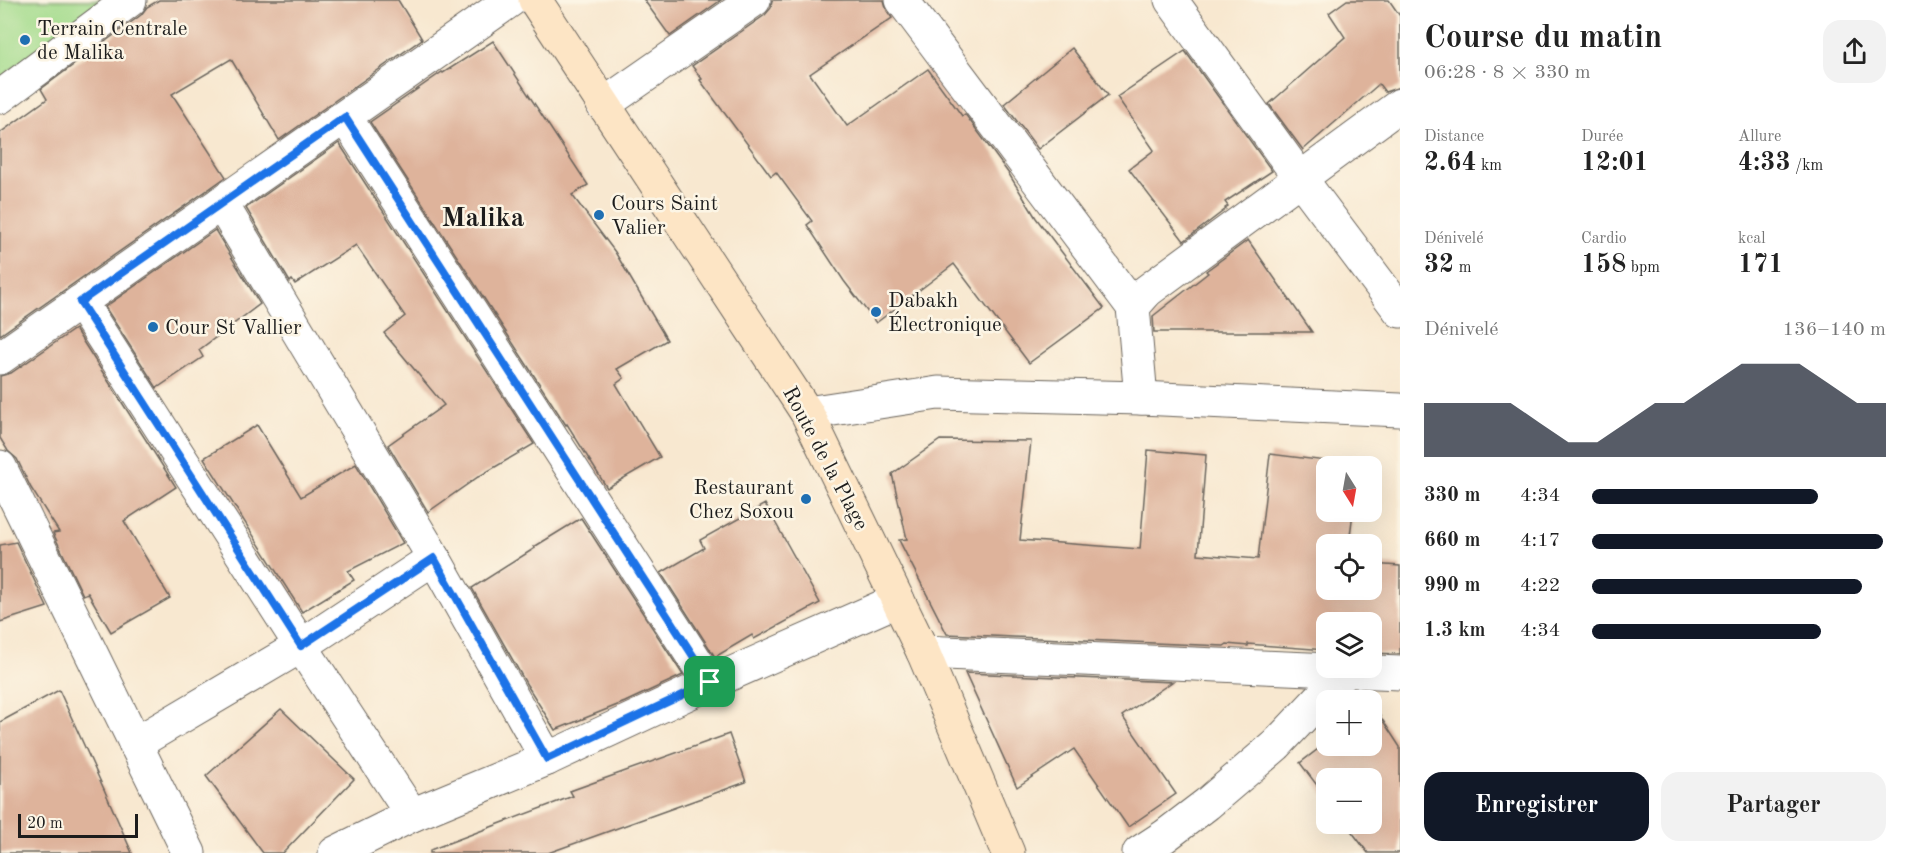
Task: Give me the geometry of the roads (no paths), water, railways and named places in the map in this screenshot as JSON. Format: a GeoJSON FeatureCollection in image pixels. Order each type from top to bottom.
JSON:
{"type":"FeatureCollection","features":[{"type":"Feature","properties":{"kind":"main road","name":"Route de la Plage"},"geometry":{"type":"LineString","coordinates":[[535,0],[807,413],[923,652],[1008,853]]}},
{"type":"Feature","properties":{"kind":"street"},"geometry":{"type":"LineString","coordinates":[[0,98],[130,0]]}},
{"type":"Feature","properties":{"kind":"street"},"geometry":{"type":"LineString","coordinates":[[0,358],[511,0]]}},
{"type":"Feature","properties":{"kind":"street"},"geometry":{"type":"LineString","coordinates":[[603,105],[754,0]]}},
{"type":"Feature","properties":{"kind":"street"},"geometry":{"type":"LineString","coordinates":[[902,0],[1133,307],[1141,398]]}},
{"type":"Feature","properties":{"kind":"street"},"geometry":{"type":"LineString","coordinates":[[1171,0],[1400,311]]}},
{"type":"Feature","properties":{"kind":"street"},"geometry":{"type":"LineString","coordinates":[[1133,307],[1147,291],[1400,105]]}},
{"type":"Feature","properties":{"kind":"street"},"geometry":{"type":"LineString","coordinates":[[345,117],[710,682]]}},
{"type":"Feature","properties":{"kind":"street"},"geometry":{"type":"LineString","coordinates":[[221,203],[434,558],[547,759]]}},
{"type":"Feature","properties":{"kind":"street"},"geometry":{"type":"LineString","coordinates":[[80,302],[412,815]]}},
{"type":"Feature","properties":{"kind":"street"},"geometry":{"type":"LineString","coordinates":[[807,413],[938,393],[1141,398],[1400,410]]}},
{"type":"Feature","properties":{"kind":"street"},"geometry":{"type":"LineString","coordinates":[[0,467],[189,853]]}},
{"type":"Feature","properties":{"kind":"street"},"geometry":{"type":"LineString","coordinates":[[135,744],[301,646],[434,558]]}},
{"type":"Feature","properties":{"kind":"street"},"geometry":{"type":"LineString","coordinates":[[335,853],[412,815],[547,759],[710,682],[898,600]]}},
{"type":"Feature","properties":{"kind":"street"},"geometry":{"type":"LineString","coordinates":[[923,652],[1316,670]]}},
{"type":"Feature","properties":{"kind":"street"},"geometry":{"type":"LineString","coordinates":[[1382,672],[1400,673]]}},
{"type":"Feature","properties":{"kind":"street"},"geometry":{"type":"LineString","coordinates":[[1139,853],[1207,804],[1276,745],[1339,678]]}},
{"type":"Feature","properties":{"kind":"place","name":"Terrain Centrale de Malika"},"geometry":{"type":"Point","coordinates":[25,40]}},
{"type":"Feature","properties":{"kind":"place","name":"Cours Saint Valier"},"geometry":{"type":"Point","coordinates":[599,215]}},
{"type":"Feature","properties":{"kind":"place","name":"Dabakh Électronique"},"geometry":{"type":"Point","coordinates":[876,312]}},
{"type":"Feature","properties":{"kind":"place","name":"Cour St Vallier"},"geometry":{"type":"Point","coordinates":[153,327]}},
{"type":"Feature","properties":{"kind":"place","name":"Restaurant Chez Soxou"},"geometry":{"type":"Point","coordinates":[806,499]}},
{"type":"Feature","properties":{"kind":"district","name":"Malika"},"geometry":{"type":"Point","coordinates":[483,217]}}]}
